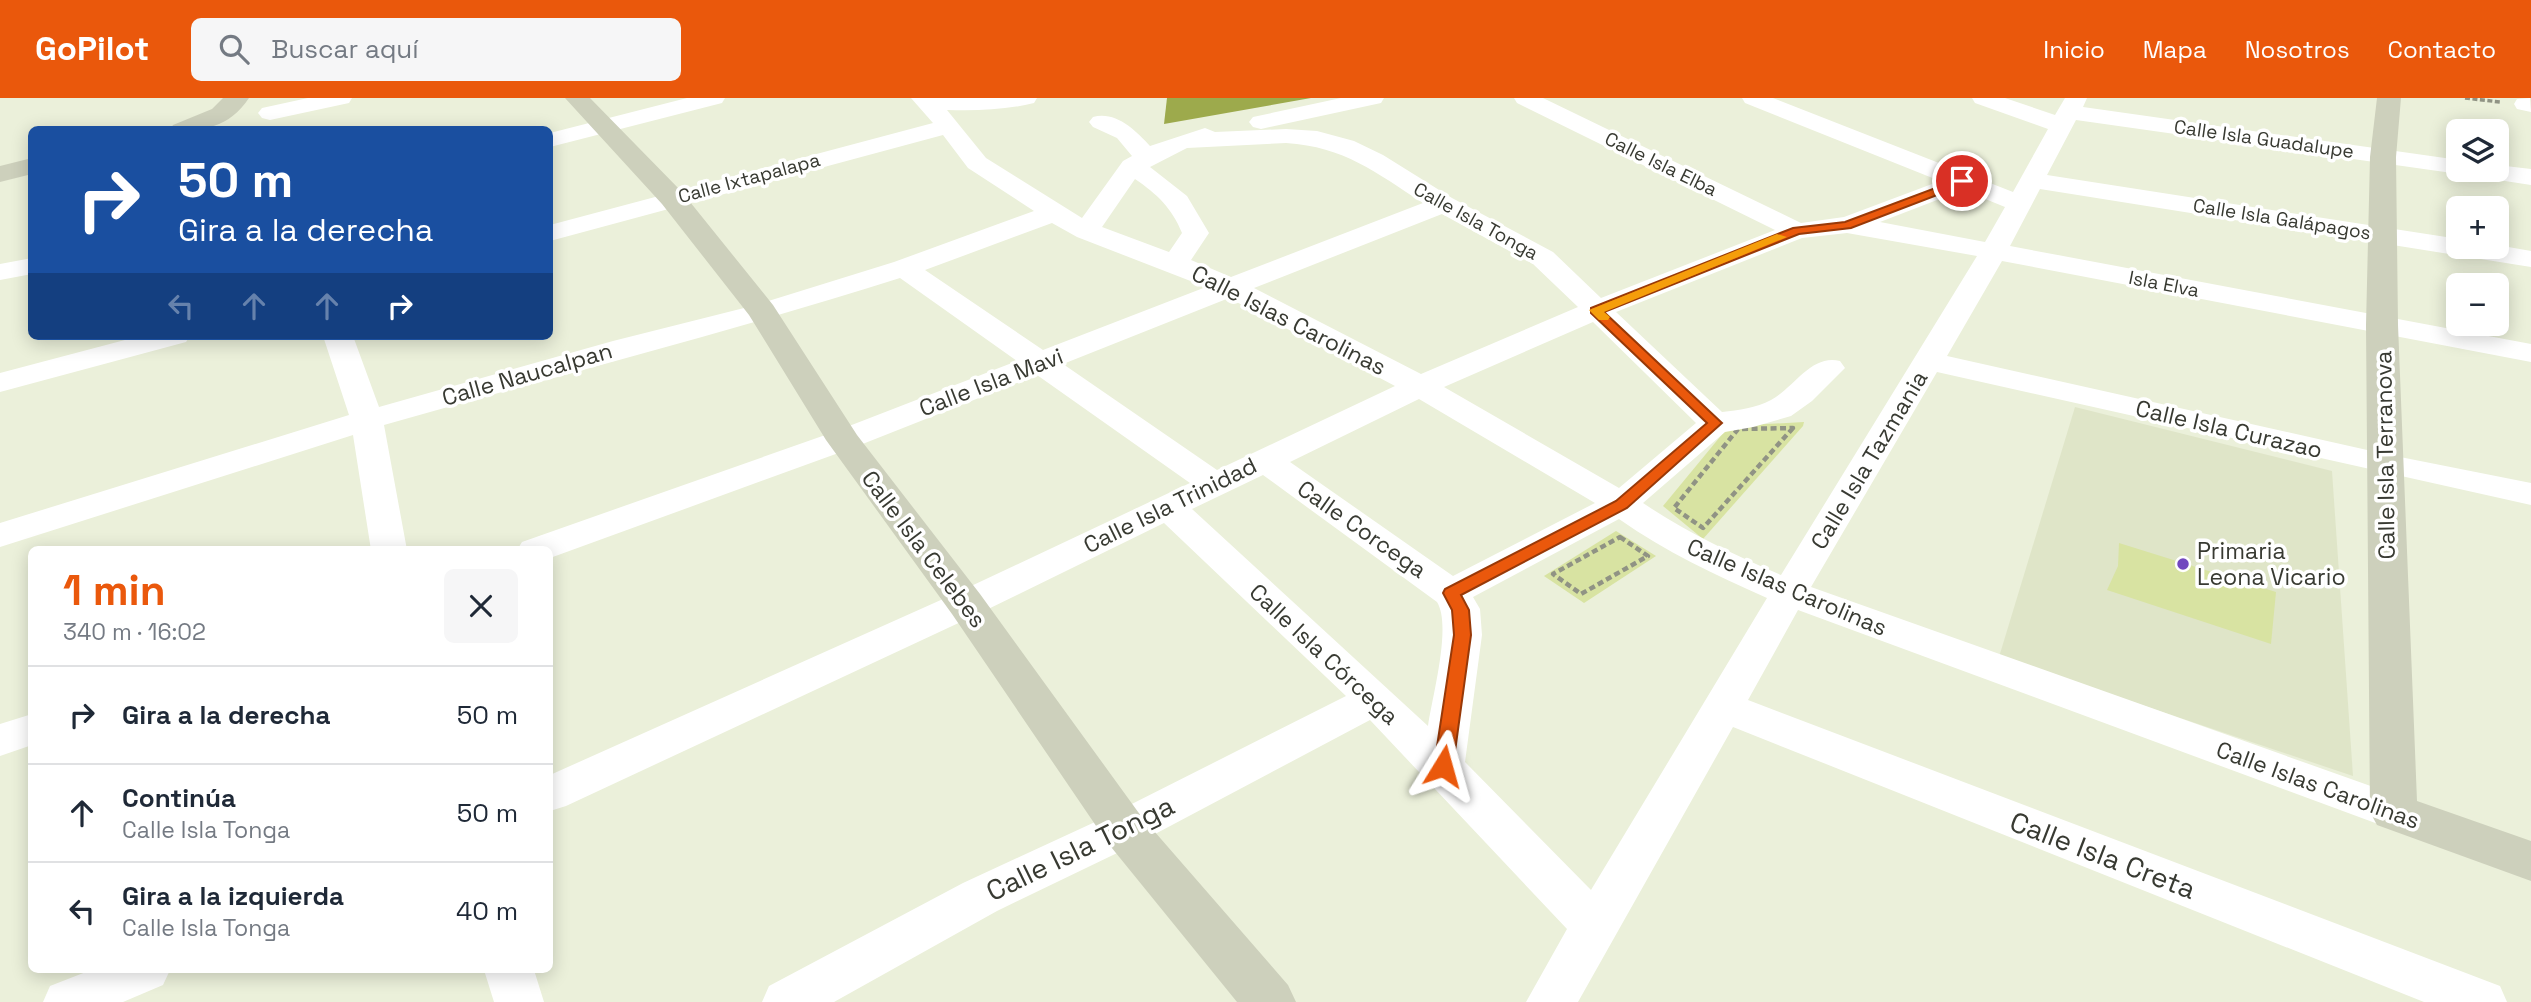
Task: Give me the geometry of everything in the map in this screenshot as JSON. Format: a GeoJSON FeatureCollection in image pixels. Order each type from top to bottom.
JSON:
{"type":"FeatureCollection","features":[{"type":"Feature","properties":{"kind":"street"},"geometry":{"type":"LineString","coordinates":[[268,113],[341,98]]}},
{"type":"Feature","properties":{"kind":"street","name":"Calle Isla Celebes"},"geometry":{"type":"LineString","coordinates":[[577,98],[672,198],[762,312],[843,440],[966,604],[1124,829],[1269,1002]]}},
{"type":"Feature","properties":{"kind":"street"},"geometry":{"type":"LineString","coordinates":[[553,139],[714,98]]}},
{"type":"Feature","properties":{"kind":"street","name":"Calle Ixtapalapa"},"geometry":{"type":"LineString","coordinates":[[553,232],[672,198],[933,109],[1026,98]]}},
{"type":"Feature","properties":{"kind":"street"},"geometry":{"type":"LineString","coordinates":[[1086,231],[1120,179],[1139,161],[1183,141],[1373,98]]}},
{"type":"Feature","properties":{"kind":"street","name":"Calle Isla Elba"},"geometry":{"type":"LineString","coordinates":[[1525,98],[1797,231]]}},
{"type":"Feature","properties":{"kind":"street","name":"Calle Isla Galápagos"},"geometry":{"type":"LineString","coordinates":[[1753,98],[1962,181],[2384,235],[2531,258]]}},
{"type":"Feature","properties":{"kind":"street","name":"Calle Isla Guadalupe"},"geometry":{"type":"LineString","coordinates":[[1983,98],[2446,165]]}},
{"type":"Feature","properties":{"kind":"street","name":"Calle Isla Terranova"},"geometry":{"type":"LineString","coordinates":[[2389,98],[2383,156],[2382,325],[2394,812]]}},
{"type":"Feature","properties":{"kind":"street"},"geometry":{"type":"LineString","coordinates":[[190,126],[229,106]]}},
{"type":"Feature","properties":{"kind":"street","name":"Calle Islas Carolinas"},"geometry":{"type":"LineString","coordinates":[[933,109],[977,163],[1054,214],[1086,231],[1175,263],[1230,287],[1420,386],[1621,504],[1664,534],[1693,550],[1789,593],[2531,861]]}},
{"type":"Feature","properties":{"kind":"street","name":"Calle Isla Tazmania"},"geometry":{"type":"LineString","coordinates":[[1565,998],[1595,926],[1789,593],[1994,251],[2068,112]]}},
{"type":"Feature","properties":{"kind":"street"},"geometry":{"type":"LineString","coordinates":[[1101,122],[1125,133],[1139,161],[1187,209],[1196,233],[1175,263]]}},
{"type":"Feature","properties":{"kind":"street","name":"Calle Isla Tonga"},"geometry":{"type":"LineString","coordinates":[[1183,141],[1286,136],[1317,138],[1345,146],[1374,160],[1443,204],[1543,258],[1715,423]]}},
{"type":"Feature","properties":{"kind":"street"},"geometry":{"type":"LineString","coordinates":[[0,174],[28,167]]}},
{"type":"Feature","properties":{"kind":"street"},"geometry":{"type":"LineString","coordinates":[[2509,174],[2531,177]]}},
{"type":"Feature","properties":{"kind":"street"},"geometry":{"type":"LineString","coordinates":[[1847,225],[1962,181]]}},
{"type":"Feature","properties":{"kind":"street","name":"Calle Isla Mavi"},"geometry":{"type":"LineString","coordinates":[[546,546],[843,440],[1443,204]]}},
{"type":"Feature","properties":{"kind":"street","name":"Calle Naucalpan"},"geometry":{"type":"LineString","coordinates":[[0,535],[367,420],[624,347],[762,312],[904,268],[1054,214]]}},
{"type":"Feature","properties":{"kind":"street","name":"Isla Elva"},"geometry":{"type":"LineString","coordinates":[[1797,231],[1847,225],[2531,353]]}},
{"type":"Feature","properties":{"kind":"street","name":"Calle Isla Trinidad"},"geometry":{"type":"LineString","coordinates":[[553,793],[966,604],[1420,386],[1596,310],[1797,231]]}},
{"type":"Feature","properties":{"kind":"street"},"geometry":{"type":"LineString","coordinates":[[0,272],[28,266]]}},
{"type":"Feature","properties":{"kind":"street"},"geometry":{"type":"LineString","coordinates":[[904,268],[1215,484]]}},
{"type":"Feature","properties":{"kind":"street"},"geometry":{"type":"LineString","coordinates":[[0,383],[160,340]]}},
{"type":"Feature","properties":{"kind":"street"},"geometry":{"type":"LineString","coordinates":[[339,340],[367,420],[388,546]]}},
{"type":"Feature","properties":{"kind":"street","name":"Calle Isla Curazao"},"geometry":{"type":"LineString","coordinates":[[1928,361],[2385,464],[2531,494]]}},
{"type":"Feature","properties":{"kind":"street"},"geometry":{"type":"LineString","coordinates":[[1451,593],[1621,504],[1715,423],[1753,418],[1786,408],[1829,368]]}},
{"type":"Feature","properties":{"kind":"street","name":"Calle Corcega"},"geometry":{"type":"LineString","coordinates":[[1265,460],[1451,593],[1461,610],[1462,635],[1443,766]]}},
{"type":"Feature","properties":{"kind":"street","name":"Calle Isla Córcega"},"geometry":{"type":"LineString","coordinates":[[1167,506],[1375,699],[1443,766],[1595,926]]}},
{"type":"Feature","properties":{"kind":"street","name":"Calle Isla Tonga"},"geometry":{"type":"LineString","coordinates":[[788,1002],[980,897],[1124,829],[1375,699]]}},
{"type":"Feature","properties":{"kind":"street","name":"Calle Isla Creta"},"geometry":{"type":"LineString","coordinates":[[1724,707],[2482,1002]]}},
{"type":"Feature","properties":{"kind":"street"},"geometry":{"type":"LineString","coordinates":[[0,740],[28,730]]}},
{"type":"Feature","properties":{"kind":"street"},"geometry":{"type":"LineString","coordinates":[[68,1002],[138,973]]}},
{"type":"Feature","properties":{"kind":"street"},"geometry":{"type":"LineString","coordinates":[[510,973],[519,1002]]}},
{"type":"Feature","properties":{"kind":"path"},"geometry":{"type":"LineString","coordinates":[[2465,98],[2528,105]]}},
{"type":"Feature","properties":{"kind":"path"},"geometry":{"type":"LineString","coordinates":[[1793,428],[1703,528],[1674,508],[1738,429],[1793,428]]}},
{"type":"Feature","properties":{"kind":"path"},"geometry":{"type":"LineString","coordinates":[[1620,537],[1648,556],[1581,594],[1553,574],[1620,537]]}},
{"type":"Feature","properties":{"kind":"shaded area"},"geometry":{"type":"Polygon","coordinates":[[[1167,98],[1311,98],[1164,124],[1167,98]]]}},
{"type":"Feature","properties":{"kind":"shaded area","name":"Primaria Leona Vicario"},"geometry":{"type":"Polygon","coordinates":[[[2075,407],[2332,471],[2353,776],[1999,657],[2075,407]]]}},
{"type":"Feature","properties":{"kind":"shaded area"},"geometry":{"type":"Polygon","coordinates":[[[1804,422],[1703,539],[1663,506],[1729,426],[1804,422]]]}},
{"type":"Feature","properties":{"kind":"shaded area"},"geometry":{"type":"Polygon","coordinates":[[[1616,531],[1656,556],[1584,603],[1544,576],[1616,531]]]}},
{"type":"Feature","properties":{"kind":"shaded area"},"geometry":{"type":"Polygon","coordinates":[[[2119,543],[2276,592],[2271,644],[2107,590],[2118,566],[2119,543]]]}},
{"type":"Feature","properties":{"kind":"slow traffic"},"geometry":{"type":"LineString","coordinates":[[1603,317],[1596,310],[1781,237]]}},
{"type":"Feature","properties":{"kind":"place","name":"Primaria Leona Vicario"},"geometry":{"type":"Point","coordinates":[2183,564]}},
{"type":"Feature","properties":{"kind":"route"},"geometry":{"type":"LineString","coordinates":[[1443,766],[1462,635],[1461,610],[1451,593],[1621,504],[1715,423],[1596,310],[1797,231],[1847,225],[1962,181]]}}]}
